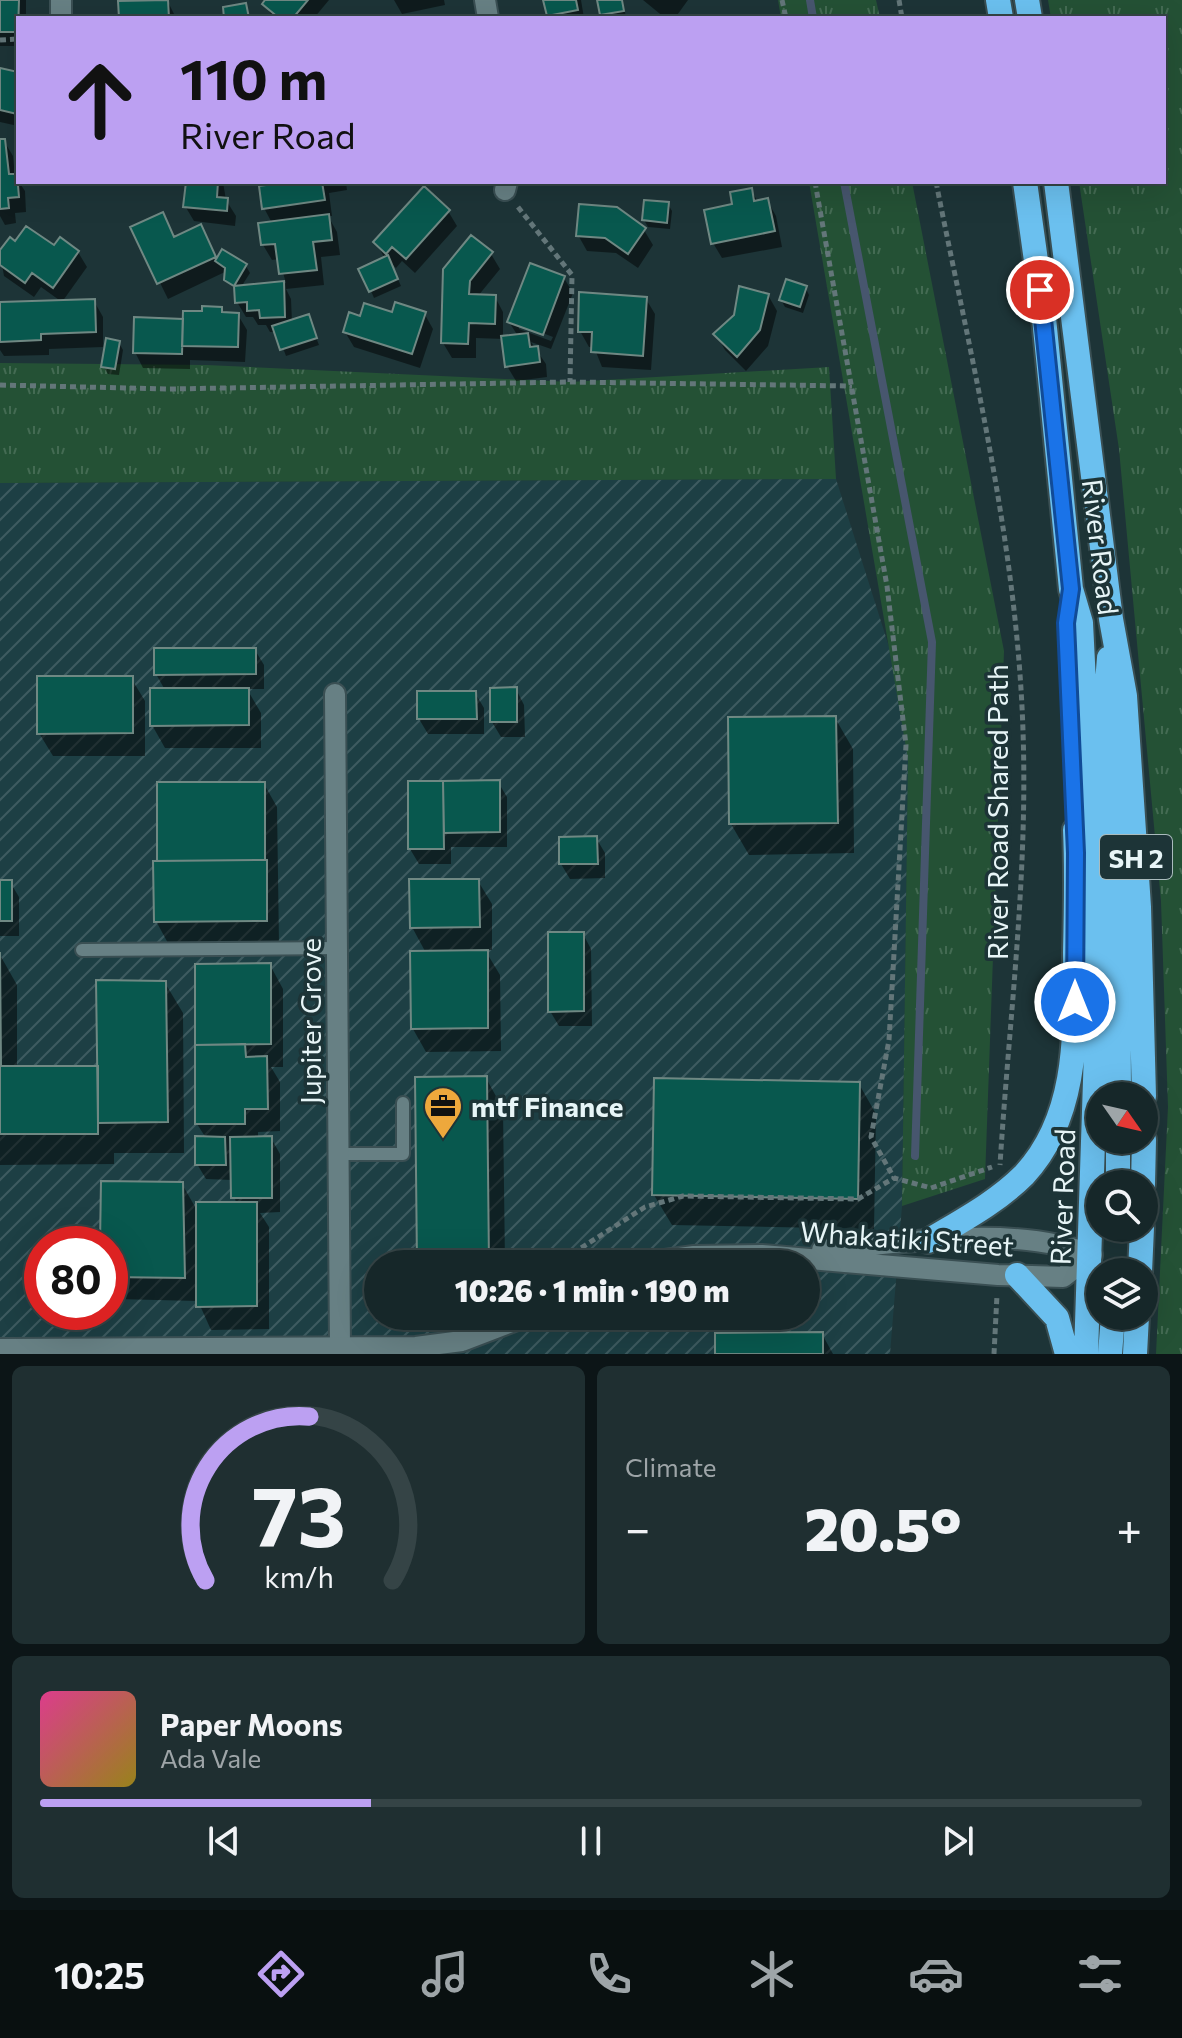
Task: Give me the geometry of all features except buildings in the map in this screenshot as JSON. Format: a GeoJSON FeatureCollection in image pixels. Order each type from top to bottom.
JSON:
{"type":"FeatureCollection","features":[{"type":"Feature","properties":{"kind":"highway","name":"River Road"},"geometry":{"type":"LineString","coordinates":[[1025,184],[1046,333],[1071,589],[1081,623],[1095,900],[1099,1258]]}},
{"type":"Feature","properties":{"kind":"highway","name":"River Road"},"geometry":{"type":"LineString","coordinates":[[1056,184],[1111,619],[1125,696],[1139,907],[1144,1082]]}},
{"type":"Feature","properties":{"kind":"highway"},"geometry":{"type":"LineString","coordinates":[[928,1241],[998,1199],[1025,1173],[1058,1122],[1068,1089],[1075,1032],[1076,853],[1066,623],[1071,589]]}},
{"type":"Feature","properties":{"kind":"highway"},"geometry":{"type":"LineString","coordinates":[[1111,619],[1106,695],[1118,893],[1119,1082]]}},
{"type":"Feature","properties":{"kind":"highway"},"geometry":{"type":"LineString","coordinates":[[1007,1275],[1057,1318],[1067,1354]]}},
{"type":"Feature","properties":{"kind":"highway","name":"River Road"},"geometry":{"type":"LineString","coordinates":[[1086,1354],[1089,1330]]}},
{"type":"Feature","properties":{"kind":"highway"},"geometry":{"type":"LineString","coordinates":[[1110,1354],[1112,1330]]}},
{"type":"Feature","properties":{"kind":"highway"},"geometry":{"type":"LineString","coordinates":[[1135,1354],[1136,1330]]}},
{"type":"Feature","properties":{"kind":"street","name":"Jupiter Grove"},"geometry":{"type":"LineString","coordinates":[[335,694],[340,1347]]}},
{"type":"Feature","properties":{"kind":"street","name":"Whakatiki Street"},"geometry":{"type":"LineString","coordinates":[[820,1250],[928,1241],[1063,1244],[1090,1258]]}},
{"type":"Feature","properties":{"kind":"street","name":"Whakatiki Street"},"geometry":{"type":"LineString","coordinates":[[820,1260],[1063,1277],[1086,1268]]}},
{"type":"Feature","properties":{"kind":"street"},"geometry":{"type":"LineString","coordinates":[[0,1349],[447,1344],[494,1330]]}},
{"type":"Feature","properties":{"kind":"lane"},"geometry":{"type":"LineString","coordinates":[[82,950],[338,948]]}},
{"type":"Feature","properties":{"kind":"lane"},"geometry":{"type":"LineString","coordinates":[[338,1154],[403,1154],[403,1103]]}},
{"type":"Feature","properties":{"kind":"path"},"geometry":{"type":"LineString","coordinates":[[815,184],[887,586],[906,745],[889,1040],[871,1137],[894,1178]]}},
{"type":"Feature","properties":{"kind":"path","name":"River Road Shared Path"},"geometry":{"type":"LineString","coordinates":[[936,184],[998,492],[1017,627],[1023,733],[1019,932],[998,1199]]}},
{"type":"Feature","properties":{"kind":"path"},"geometry":{"type":"LineString","coordinates":[[506,186],[572,275],[570,382]]}},
{"type":"Feature","properties":{"kind":"path"},"geometry":{"type":"LineString","coordinates":[[0,385],[169,389],[570,382],[852,386]]}},
{"type":"Feature","properties":{"kind":"path"},"geometry":{"type":"LineString","coordinates":[[578,1250],[645,1207],[683,1196],[858,1199],[894,1178],[931,1188],[985,1172],[1000,1162]]}},
{"type":"Feature","properties":{"kind":"path"},"geometry":{"type":"LineString","coordinates":[[994,1354],[1007,1275]]}},
{"type":"Feature","properties":{"kind":"shaded area"},"geometry":{"type":"Polygon","coordinates":[[[836,479],[909,710],[902,1206],[890,1354],[0,1354],[0,483],[836,479]]]}},
{"type":"Feature","properties":{"kind":"green space"},"geometry":{"type":"Polygon","coordinates":[[[778,0],[876,0],[880,16],[781,16],[778,0]]]}},
{"type":"Feature","properties":{"kind":"green space"},"geometry":{"type":"Polygon","coordinates":[[[1048,0],[1182,0],[1182,1354],[1156,1354],[1168,1107],[1161,901],[1119,449],[1079,184],[1166,184],[1166,16],[1051,16],[1048,0]]]}},
{"type":"Feature","properties":{"kind":"green space"},"geometry":{"type":"Polygon","coordinates":[[[809,184],[912,184],[1004,651],[985,1179],[902,1206],[908,759],[809,184]]]}},
{"type":"Feature","properties":{"kind":"green space"},"geometry":{"type":"Polygon","coordinates":[[[0,363],[206,365],[570,382],[829,367],[836,479],[0,483],[0,363]]]}},
{"type":"Feature","properties":{"kind":"waterway"},"geometry":{"type":"LineString","coordinates":[[810,0],[813,16]]}},
{"type":"Feature","properties":{"kind":"waterway"},"geometry":{"type":"LineString","coordinates":[[844,184],[932,642],[915,1156]]}},
{"type":"Feature","properties":{"kind":"place","name":"mtf Finance"},"geometry":{"type":"Point","coordinates":[443,1140]}},
{"type":"Feature","properties":{"kind":"route"},"geometry":{"type":"LineString","coordinates":[[1040,290],[1071,589],[1066,623],[1076,853],[1075,1002]]}}]}
